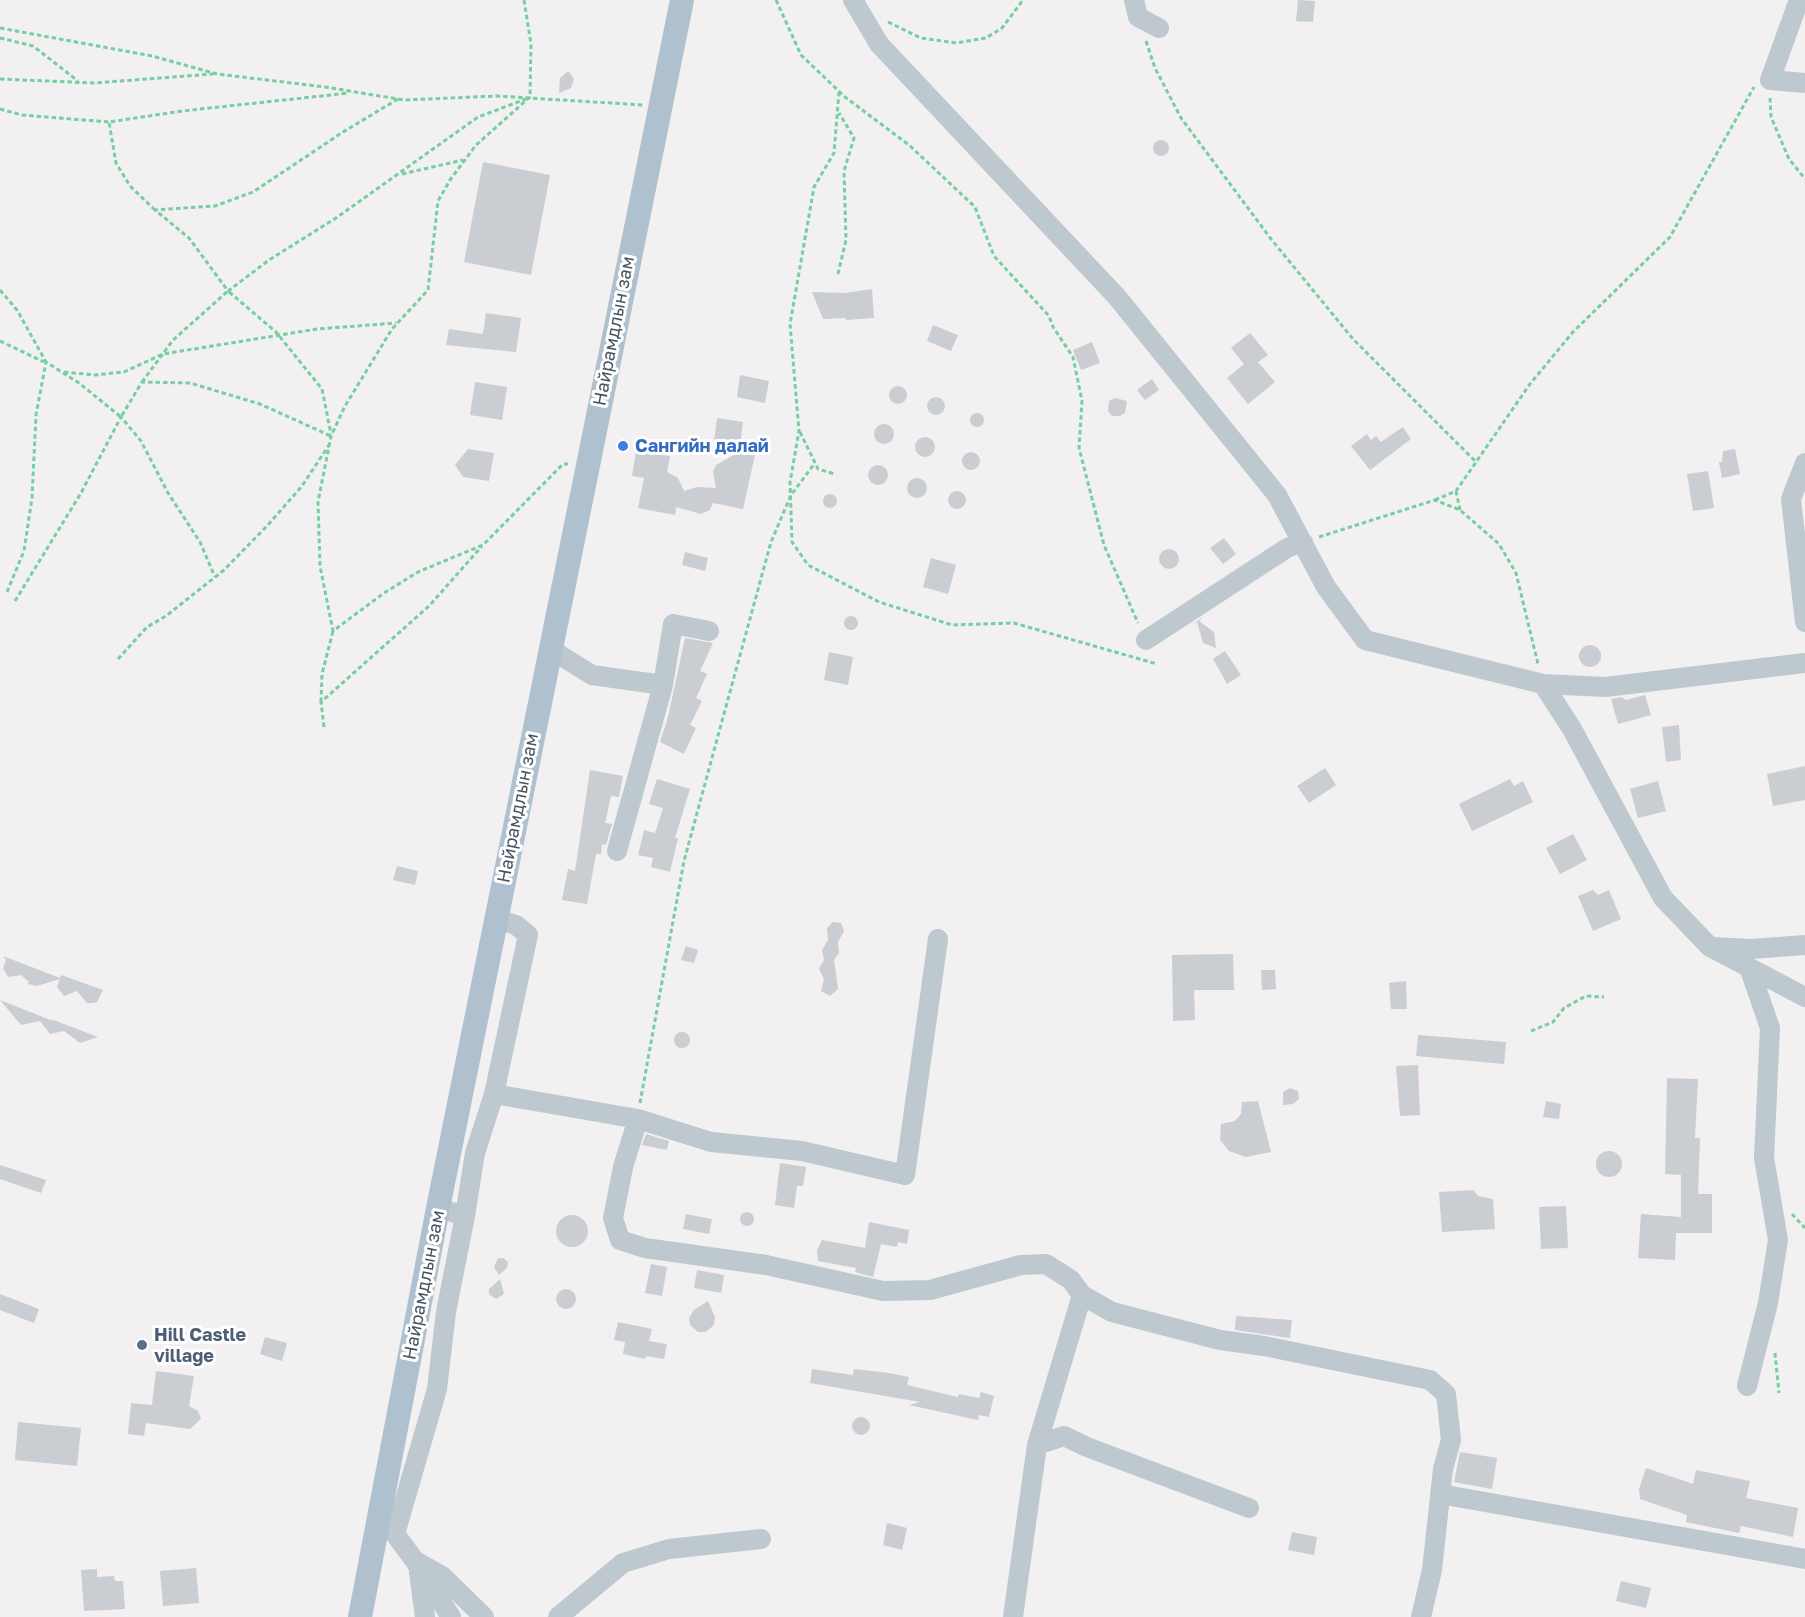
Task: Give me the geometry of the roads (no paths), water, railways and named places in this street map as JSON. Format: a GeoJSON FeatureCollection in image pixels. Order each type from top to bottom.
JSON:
{"type":"FeatureCollection","features":[{"type":"Feature","properties":{"kind":"main road","name":"Найрамдлын зам"},"geometry":{"type":"LineString","coordinates":[[360,1617],[387,1527],[438,1208],[682,0]]}},
{"type":"Feature","properties":{"kind":"street"},"geometry":{"type":"LineString","coordinates":[[1799,0],[1764,79],[1805,83]]}},
{"type":"Feature","properties":{"kind":"street"},"geometry":{"type":"LineString","coordinates":[[855,4],[879,44],[1117,297],[1277,495],[1326,587],[1365,640],[1543,684],[1605,687],[1805,663]]}},
{"type":"Feature","properties":{"kind":"street"},"geometry":{"type":"LineString","coordinates":[[1136,8],[1159,28]]}},
{"type":"Feature","properties":{"kind":"street"},"geometry":{"type":"LineString","coordinates":[[1805,463],[1791,499],[1805,621]]}},
{"type":"Feature","properties":{"kind":"street"},"geometry":{"type":"LineString","coordinates":[[1146,640],[1287,548],[1303,542]]}},
{"type":"Feature","properties":{"kind":"street"},"geometry":{"type":"LineString","coordinates":[[617,851],[663,685],[673,624],[709,631]]}},
{"type":"Feature","properties":{"kind":"street"},"geometry":{"type":"LineString","coordinates":[[550,649],[592,675],[663,685]]}},
{"type":"Feature","properties":{"kind":"street"},"geometry":{"type":"LineString","coordinates":[[1543,684],[1572,729],[1663,898],[1710,947],[1805,997]]}},
{"type":"Feature","properties":{"kind":"street"},"geometry":{"type":"LineString","coordinates":[[451,1617],[416,1564],[387,1527],[437,1389],[446,1312],[475,1153],[494,1094],[528,935],[516,925],[496,920]]}},
{"type":"Feature","properties":{"kind":"street"},"geometry":{"type":"LineString","coordinates":[[494,1094],[638,1119],[711,1142],[802,1151],[904,1175],[938,939]]}},
{"type":"Feature","properties":{"kind":"street"},"geometry":{"type":"LineString","coordinates":[[1710,947],[1751,949],[1805,945]]}},
{"type":"Feature","properties":{"kind":"street"},"geometry":{"type":"LineString","coordinates":[[1747,1386],[1770,1293],[1778,1240],[1764,1158],[1770,1028],[1750,970]]}},
{"type":"Feature","properties":{"kind":"street"},"geometry":{"type":"LineString","coordinates":[[638,1119],[623,1167],[613,1218],[620,1240],[645,1248],[766,1265],[883,1291],[930,1290],[1021,1265],[1046,1264],[1071,1280],[1082,1295],[1112,1312],[1220,1340],[1263,1346],[1330,1362],[1397,1372],[1430,1380],[1446,1394],[1451,1440],[1440,1494],[1432,1570],[1421,1617]]}},
{"type":"Feature","properties":{"kind":"street"},"geometry":{"type":"LineString","coordinates":[[438,1208],[465,1216]]}},
{"type":"Feature","properties":{"kind":"street"},"geometry":{"type":"LineString","coordinates":[[1013,1617],[1037,1445],[1082,1295]]}},
{"type":"Feature","properties":{"kind":"street"},"geometry":{"type":"LineString","coordinates":[[1037,1445],[1064,1436],[1250,1508]]}},
{"type":"Feature","properties":{"kind":"street"},"geometry":{"type":"LineString","coordinates":[[1440,1494],[1805,1559]]}},
{"type":"Feature","properties":{"kind":"street"},"geometry":{"type":"LineString","coordinates":[[558,1617],[623,1563],[669,1549],[761,1539]]}},
{"type":"Feature","properties":{"kind":"street"},"geometry":{"type":"LineString","coordinates":[[416,1564],[425,1617]]}},
{"type":"Feature","properties":{"kind":"street"},"geometry":{"type":"LineString","coordinates":[[416,1564],[442,1576],[484,1617]]}},
{"type":"Feature","properties":{"kind":"place","name":"Сангийн далай"},"geometry":{"type":"Point","coordinates":[623,446]}},
{"type":"Feature","properties":{"kind":"place","name":"Hill Castle village"},"geometry":{"type":"Point","coordinates":[142,1345]}}]}
